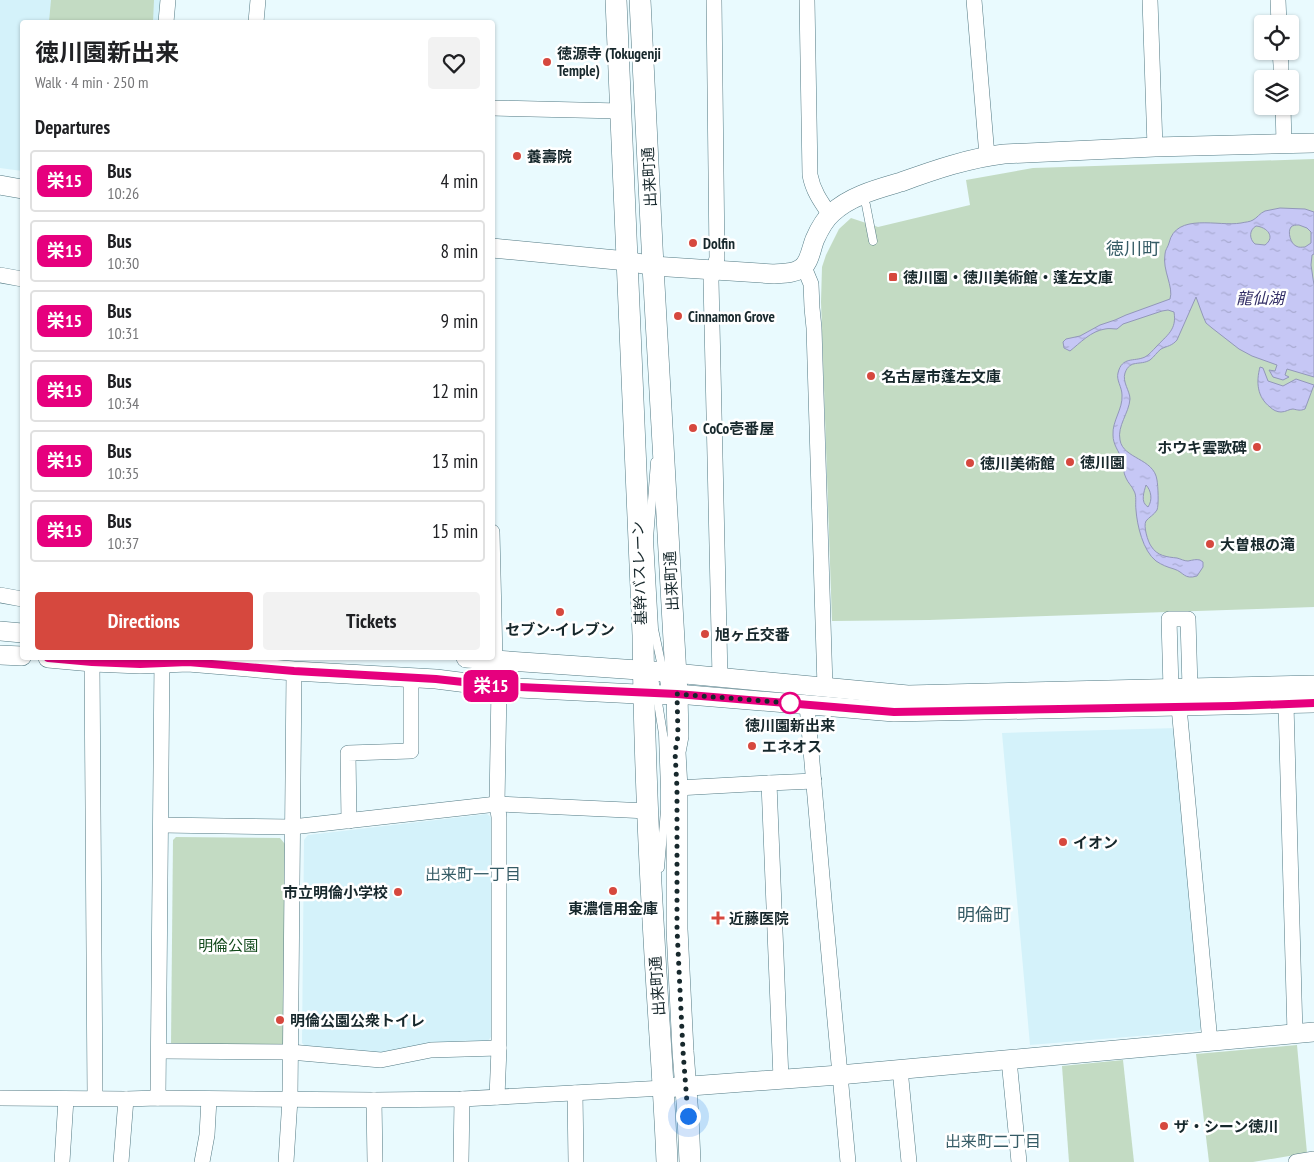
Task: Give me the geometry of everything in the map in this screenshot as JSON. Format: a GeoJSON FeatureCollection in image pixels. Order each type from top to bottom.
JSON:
{"type":"FeatureCollection","features":[{"type":"Feature","properties":{"kind":"main road","name":"出来町通"},"geometry":{"type":"LineString","coordinates":[[616,0],[643,635],[659,671],[662,696],[678,736],[675,752],[677,788],[677,929],[690,1162]]}},
{"type":"Feature","properties":{"kind":"main road","name":"出来町通"},"geometry":{"type":"LineString","coordinates":[[640,0],[660,390],[659,671],[662,696],[648,812],[667,1162]]}},
{"type":"Feature","properties":{"kind":"street"},"geometry":{"type":"LineString","coordinates":[[166,20],[168,0]]}},
{"type":"Feature","properties":{"kind":"street"},"geometry":{"type":"LineString","coordinates":[[256,20],[258,0]]}},
{"type":"Feature","properties":{"kind":"street"},"geometry":{"type":"LineString","coordinates":[[714,0],[717,258],[711,280],[720,678]]}},
{"type":"Feature","properties":{"kind":"street"},"geometry":{"type":"LineString","coordinates":[[807,0],[810,175],[812,186],[830,215]]}},
{"type":"Feature","properties":{"kind":"street"},"geometry":{"type":"LineString","coordinates":[[974,0],[987,156]]}},
{"type":"Feature","properties":{"kind":"street"},"geometry":{"type":"LineString","coordinates":[[1150,0],[1155,147]]}},
{"type":"Feature","properties":{"kind":"street"},"geometry":{"type":"LineString","coordinates":[[1278,0],[1279,15]]}},
{"type":"Feature","properties":{"kind":"street"},"geometry":{"type":"LineString","coordinates":[[495,108],[620,111]]}},
{"type":"Feature","properties":{"kind":"street"},"geometry":{"type":"LineString","coordinates":[[1283,115],[1284,143]]}},
{"type":"Feature","properties":{"kind":"street"},"geometry":{"type":"LineString","coordinates":[[495,248],[627,260],[653,266],[774,274],[795,272],[804,267],[818,233],[830,215],[839,206],[862,195],[934,170],[987,156],[1155,147],[1314,143]]}},
{"type":"Feature","properties":{"kind":"street"},"geometry":{"type":"LineString","coordinates":[[0,185],[20,189]]}},
{"type":"Feature","properties":{"kind":"street"},"geometry":{"type":"LineString","coordinates":[[804,267],[811,284],[814,328],[825,687]]}},
{"type":"Feature","properties":{"kind":"street"},"geometry":{"type":"LineString","coordinates":[[0,275],[20,278]]}},
{"type":"Feature","properties":{"kind":"street"},"geometry":{"type":"LineString","coordinates":[[0,595],[20,599]]}},
{"type":"Feature","properties":{"kind":"street"},"geometry":{"type":"LineString","coordinates":[[1171,689],[1169,620],[1188,619],[1190,688]]}},
{"type":"Feature","properties":{"kind":"street"},"geometry":{"type":"LineString","coordinates":[[495,624],[496,660],[659,671],[908,695],[1314,685]]}},
{"type":"Feature","properties":{"kind":"street"},"geometry":{"type":"LineString","coordinates":[[0,632],[20,633]]}},
{"type":"Feature","properties":{"kind":"street"},"geometry":{"type":"LineString","coordinates":[[0,655],[20,656]]}},
{"type":"Feature","properties":{"kind":"street"},"geometry":{"type":"LineString","coordinates":[[70,660],[92,662],[162,660],[499,686],[894,712],[1314,703]]}},
{"type":"Feature","properties":{"kind":"street"},"geometry":{"type":"LineString","coordinates":[[158,1098],[162,660]]}},
{"type":"Feature","properties":{"kind":"street"},"geometry":{"type":"LineString","coordinates":[[92,662],[95,1098]]}},
{"type":"Feature","properties":{"kind":"street"},"geometry":{"type":"LineString","coordinates":[[286,1162],[290,1099],[294,671]]}},
{"type":"Feature","properties":{"kind":"street"},"geometry":{"type":"LineString","coordinates":[[349,821],[348,753],[411,751],[411,678]]}},
{"type":"Feature","properties":{"kind":"street"},"geometry":{"type":"LineString","coordinates":[[497,1097],[499,686]]}},
{"type":"Feature","properties":{"kind":"street"},"geometry":{"type":"LineString","coordinates":[[1286,704],[1295,1034]]}},
{"type":"Feature","properties":{"kind":"street"},"geometry":{"type":"LineString","coordinates":[[807,705],[848,1162]]}},
{"type":"Feature","properties":{"kind":"street"},"geometry":{"type":"LineString","coordinates":[[1179,707],[1210,1042]]}},
{"type":"Feature","properties":{"kind":"street"},"geometry":{"type":"LineString","coordinates":[[677,788],[814,781]]}},
{"type":"Feature","properties":{"kind":"street"},"geometry":{"type":"LineString","coordinates":[[769,783],[781,1079]]}},
{"type":"Feature","properties":{"kind":"street"},"geometry":{"type":"LineString","coordinates":[[160,824],[292,827],[497,804],[648,812]]}},
{"type":"Feature","properties":{"kind":"street"},"geometry":{"type":"LineString","coordinates":[[0,1098],[462,1099],[664,1088],[840,1075],[1314,1032]]}},
{"type":"Feature","properties":{"kind":"street"},"geometry":{"type":"LineString","coordinates":[[158,1051],[290,1052],[381,1060],[431,1050],[498,1048]]}},
{"type":"Feature","properties":{"kind":"street"},"geometry":{"type":"LineString","coordinates":[[1009,1060],[1019,1162]]}},
{"type":"Feature","properties":{"kind":"street"},"geometry":{"type":"LineString","coordinates":[[900,1069],[909,1162]]}},
{"type":"Feature","properties":{"kind":"street"},"geometry":{"type":"LineString","coordinates":[[575,1093],[576,1162]]}},
{"type":"Feature","properties":{"kind":"street"},"geometry":{"type":"LineString","coordinates":[[202,1162],[207,1135],[209,1098]]}},
{"type":"Feature","properties":{"kind":"street"},"geometry":{"type":"LineString","coordinates":[[62,1162],[66,1099]]}},
{"type":"Feature","properties":{"kind":"street"},"geometry":{"type":"LineString","coordinates":[[121,1162],[126,1099]]}},
{"type":"Feature","properties":{"kind":"street"},"geometry":{"type":"LineString","coordinates":[[461,1162],[462,1099]]}},
{"type":"Feature","properties":{"kind":"street"},"geometry":{"type":"LineString","coordinates":[[374,1100],[375,1162]]}},
{"type":"Feature","properties":{"kind":"street"},"geometry":{"type":"LineString","coordinates":[[1296,1162],[1314,1159]]}},
{"type":"Feature","properties":{"kind":"lane"},"geometry":{"type":"LineString","coordinates":[[862,195],[866,205],[873,241]]}},
{"type":"Feature","properties":{"kind":"lane"},"geometry":{"type":"LineString","coordinates":[[654,938],[665,803],[662,696]]}},
{"type":"Feature","properties":{"kind":"lane"},"geometry":{"type":"LineString","coordinates":[[670,720],[675,752]]}},
{"type":"Feature","properties":{"kind":"shaded area"},"geometry":{"type":"Polygon","coordinates":[[[0,0],[163,0],[162,20],[20,20],[20,171],[0,168],[0,0]]]}},
{"type":"Feature","properties":{"kind":"shaded area"},"geometry":{"type":"Polygon","coordinates":[[[1177,728],[1204,1025],[1199,1031],[1030,1045],[1002,733],[1177,728]]]}},
{"type":"Feature","properties":{"kind":"shaded area","name":"市立明倫小学校"},"geometry":{"type":"Polygon","coordinates":[[[487,814],[492,818],[495,1032],[487,1042],[381,1054],[306,1047],[302,1043],[304,840],[308,835],[487,814]]]}},
{"type":"Feature","properties":{"kind":"green space"},"geometry":{"type":"Polygon","coordinates":[[[51,0],[154,0],[153,20],[49,20],[51,0]]]}},
{"type":"Feature","properties":{"kind":"green space","name":"徳川園"},"geometry":{"type":"Polygon","coordinates":[[[1314,159],[1314,607],[929,620],[832,621],[821,302],[822,267],[839,229],[851,218],[878,227],[970,205],[966,180],[1033,168],[1314,159]]]}},
{"type":"Feature","properties":{"kind":"green space","name":"明倫公園"},"geometry":{"type":"Polygon","coordinates":[[[176,837],[280,838],[285,844],[284,1046],[171,1045],[173,840],[176,837]]]}},
{"type":"Feature","properties":{"kind":"green space"},"geometry":{"type":"Polygon","coordinates":[[[1297,1045],[1307,1153],[1253,1162],[1209,1162],[1196,1054],[1297,1045]]]}},
{"type":"Feature","properties":{"kind":"green space"},"geometry":{"type":"Polygon","coordinates":[[[1123,1060],[1134,1162],[1069,1162],[1062,1066],[1123,1060]]]}},
{"type":"Feature","properties":{"kind":"water","name":"龍仙湖"},"geometry":{"type":"Polygon","coordinates":[[[1280,208],[1305,209],[1314,212],[1314,254],[1312,255],[1311,265],[1314,285],[1314,377],[1287,369],[1285,375],[1289,377],[1283,380],[1273,377],[1269,370],[1275,371],[1277,365],[1239,349],[1206,323],[1196,297],[1177,340],[1161,349],[1150,360],[1132,364],[1124,376],[1130,399],[1120,430],[1120,440],[1122,446],[1127,451],[1150,467],[1155,473],[1157,480],[1158,508],[1146,521],[1147,538],[1153,549],[1163,555],[1187,561],[1200,560],[1203,562],[1203,567],[1197,576],[1189,577],[1151,557],[1144,544],[1138,523],[1135,493],[1125,476],[1122,460],[1113,439],[1114,425],[1122,400],[1122,392],[1118,381],[1120,368],[1125,362],[1145,357],[1151,352],[1173,328],[1174,312],[1162,311],[1123,324],[1117,329],[1100,330],[1070,351],[1064,348],[1063,342],[1066,339],[1080,336],[1100,325],[1170,299],[1171,294],[1165,266],[1165,253],[1173,233],[1180,227],[1199,223],[1232,224],[1247,222],[1252,221],[1265,211],[1280,208]],[[1298,225],[1291,227],[1289,232],[1290,238],[1296,246],[1305,247],[1311,243],[1311,232],[1307,228],[1298,225]],[[1256,226],[1251,232],[1252,240],[1255,244],[1265,245],[1270,239],[1269,233],[1264,228],[1256,226]],[[1146,485],[1143,500],[1148,507],[1151,495],[1146,485]]]}},
{"type":"Feature","properties":{"kind":"water"},"geometry":{"type":"Polygon","coordinates":[[[1260,367],[1263,368],[1268,381],[1283,386],[1296,379],[1314,385],[1305,409],[1292,409],[1280,412],[1274,410],[1266,403],[1262,399],[1259,389],[1260,367]]]}},
{"type":"Feature","properties":{"kind":"bus line","name":"栄15"},"geometry":{"type":"LineString","coordinates":[[70,660],[140,664],[188,662],[294,671],[436,679],[499,686],[677,694],[894,712],[1314,703]]}},
{"type":"Feature","properties":{"kind":"place","name":"徳源寺 (Tokugenji Temple)"},"geometry":{"type":"Point","coordinates":[547,62]}},
{"type":"Feature","properties":{"kind":"place","name":"養壽院"},"geometry":{"type":"Point","coordinates":[517,156]}},
{"type":"Feature","properties":{"kind":"place","name":"Dolfin"},"geometry":{"type":"Point","coordinates":[693,243]}},
{"type":"Feature","properties":{"kind":"place","name":"徳川園・徳川美術館・蓬左文庫"},"geometry":{"type":"Point","coordinates":[893,277]}},
{"type":"Feature","properties":{"kind":"place","name":"Cinnamon Grove"},"geometry":{"type":"Point","coordinates":[678,316]}},
{"type":"Feature","properties":{"kind":"place","name":"名古屋市蓬左文庫"},"geometry":{"type":"Point","coordinates":[871,376]}},
{"type":"Feature","properties":{"kind":"place","name":"CoCo壱番屋"},"geometry":{"type":"Point","coordinates":[693,428]}},
{"type":"Feature","properties":{"kind":"place","name":"ホウキ雲歌碑"},"geometry":{"type":"Point","coordinates":[1257,447]}},
{"type":"Feature","properties":{"kind":"place","name":"徳川園"},"geometry":{"type":"Point","coordinates":[1070,462]}},
{"type":"Feature","properties":{"kind":"place","name":"徳川美術館"},"geometry":{"type":"Point","coordinates":[970,463]}},
{"type":"Feature","properties":{"kind":"place","name":"大曽根の滝"},"geometry":{"type":"Point","coordinates":[1210,544]}},
{"type":"Feature","properties":{"kind":"place","name":"セブン-イレブン"},"geometry":{"type":"Point","coordinates":[560,612]}},
{"type":"Feature","properties":{"kind":"place","name":"旭ヶ丘交番"},"geometry":{"type":"Point","coordinates":[705,634]}},
{"type":"Feature","properties":{"kind":"place","name":"徳川園新出来"},"geometry":{"type":"Point","coordinates":[790,703]}},
{"type":"Feature","properties":{"kind":"place","name":"エネオス"},"geometry":{"type":"Point","coordinates":[752,746]}},
{"type":"Feature","properties":{"kind":"place","name":"イオン"},"geometry":{"type":"Point","coordinates":[1063,842]}},
{"type":"Feature","properties":{"kind":"place","name":"東濃信用金庫"},"geometry":{"type":"Point","coordinates":[613,891]}},
{"type":"Feature","properties":{"kind":"place","name":"市立明倫小学校"},"geometry":{"type":"Point","coordinates":[398,892]}},
{"type":"Feature","properties":{"kind":"place","name":"近藤医院"},"geometry":{"type":"Point","coordinates":[718,918]}},
{"type":"Feature","properties":{"kind":"place","name":"明倫公園公衆トイレ"},"geometry":{"type":"Point","coordinates":[280,1020]}},
{"type":"Feature","properties":{"kind":"place","name":"ザ・シーン徳川"},"geometry":{"type":"Point","coordinates":[1164,1126]}},
{"type":"Feature","properties":{"kind":"district","name":"徳川町"},"geometry":{"type":"Point","coordinates":[1133,248]}},
{"type":"Feature","properties":{"kind":"district","name":"出来町一丁目"},"geometry":{"type":"Point","coordinates":[473,874]}},
{"type":"Feature","properties":{"kind":"district","name":"明倫町"},"geometry":{"type":"Point","coordinates":[984,914]}},
{"type":"Feature","properties":{"kind":"district","name":"出来町二丁目"},"geometry":{"type":"Point","coordinates":[993,1141]}},
{"type":"Feature","properties":{"kind":"route"},"geometry":{"type":"LineString","coordinates":[[688,1116],[677,929],[677,788],[675,752],[678,736],[677,694],[790,703]]}}]}
